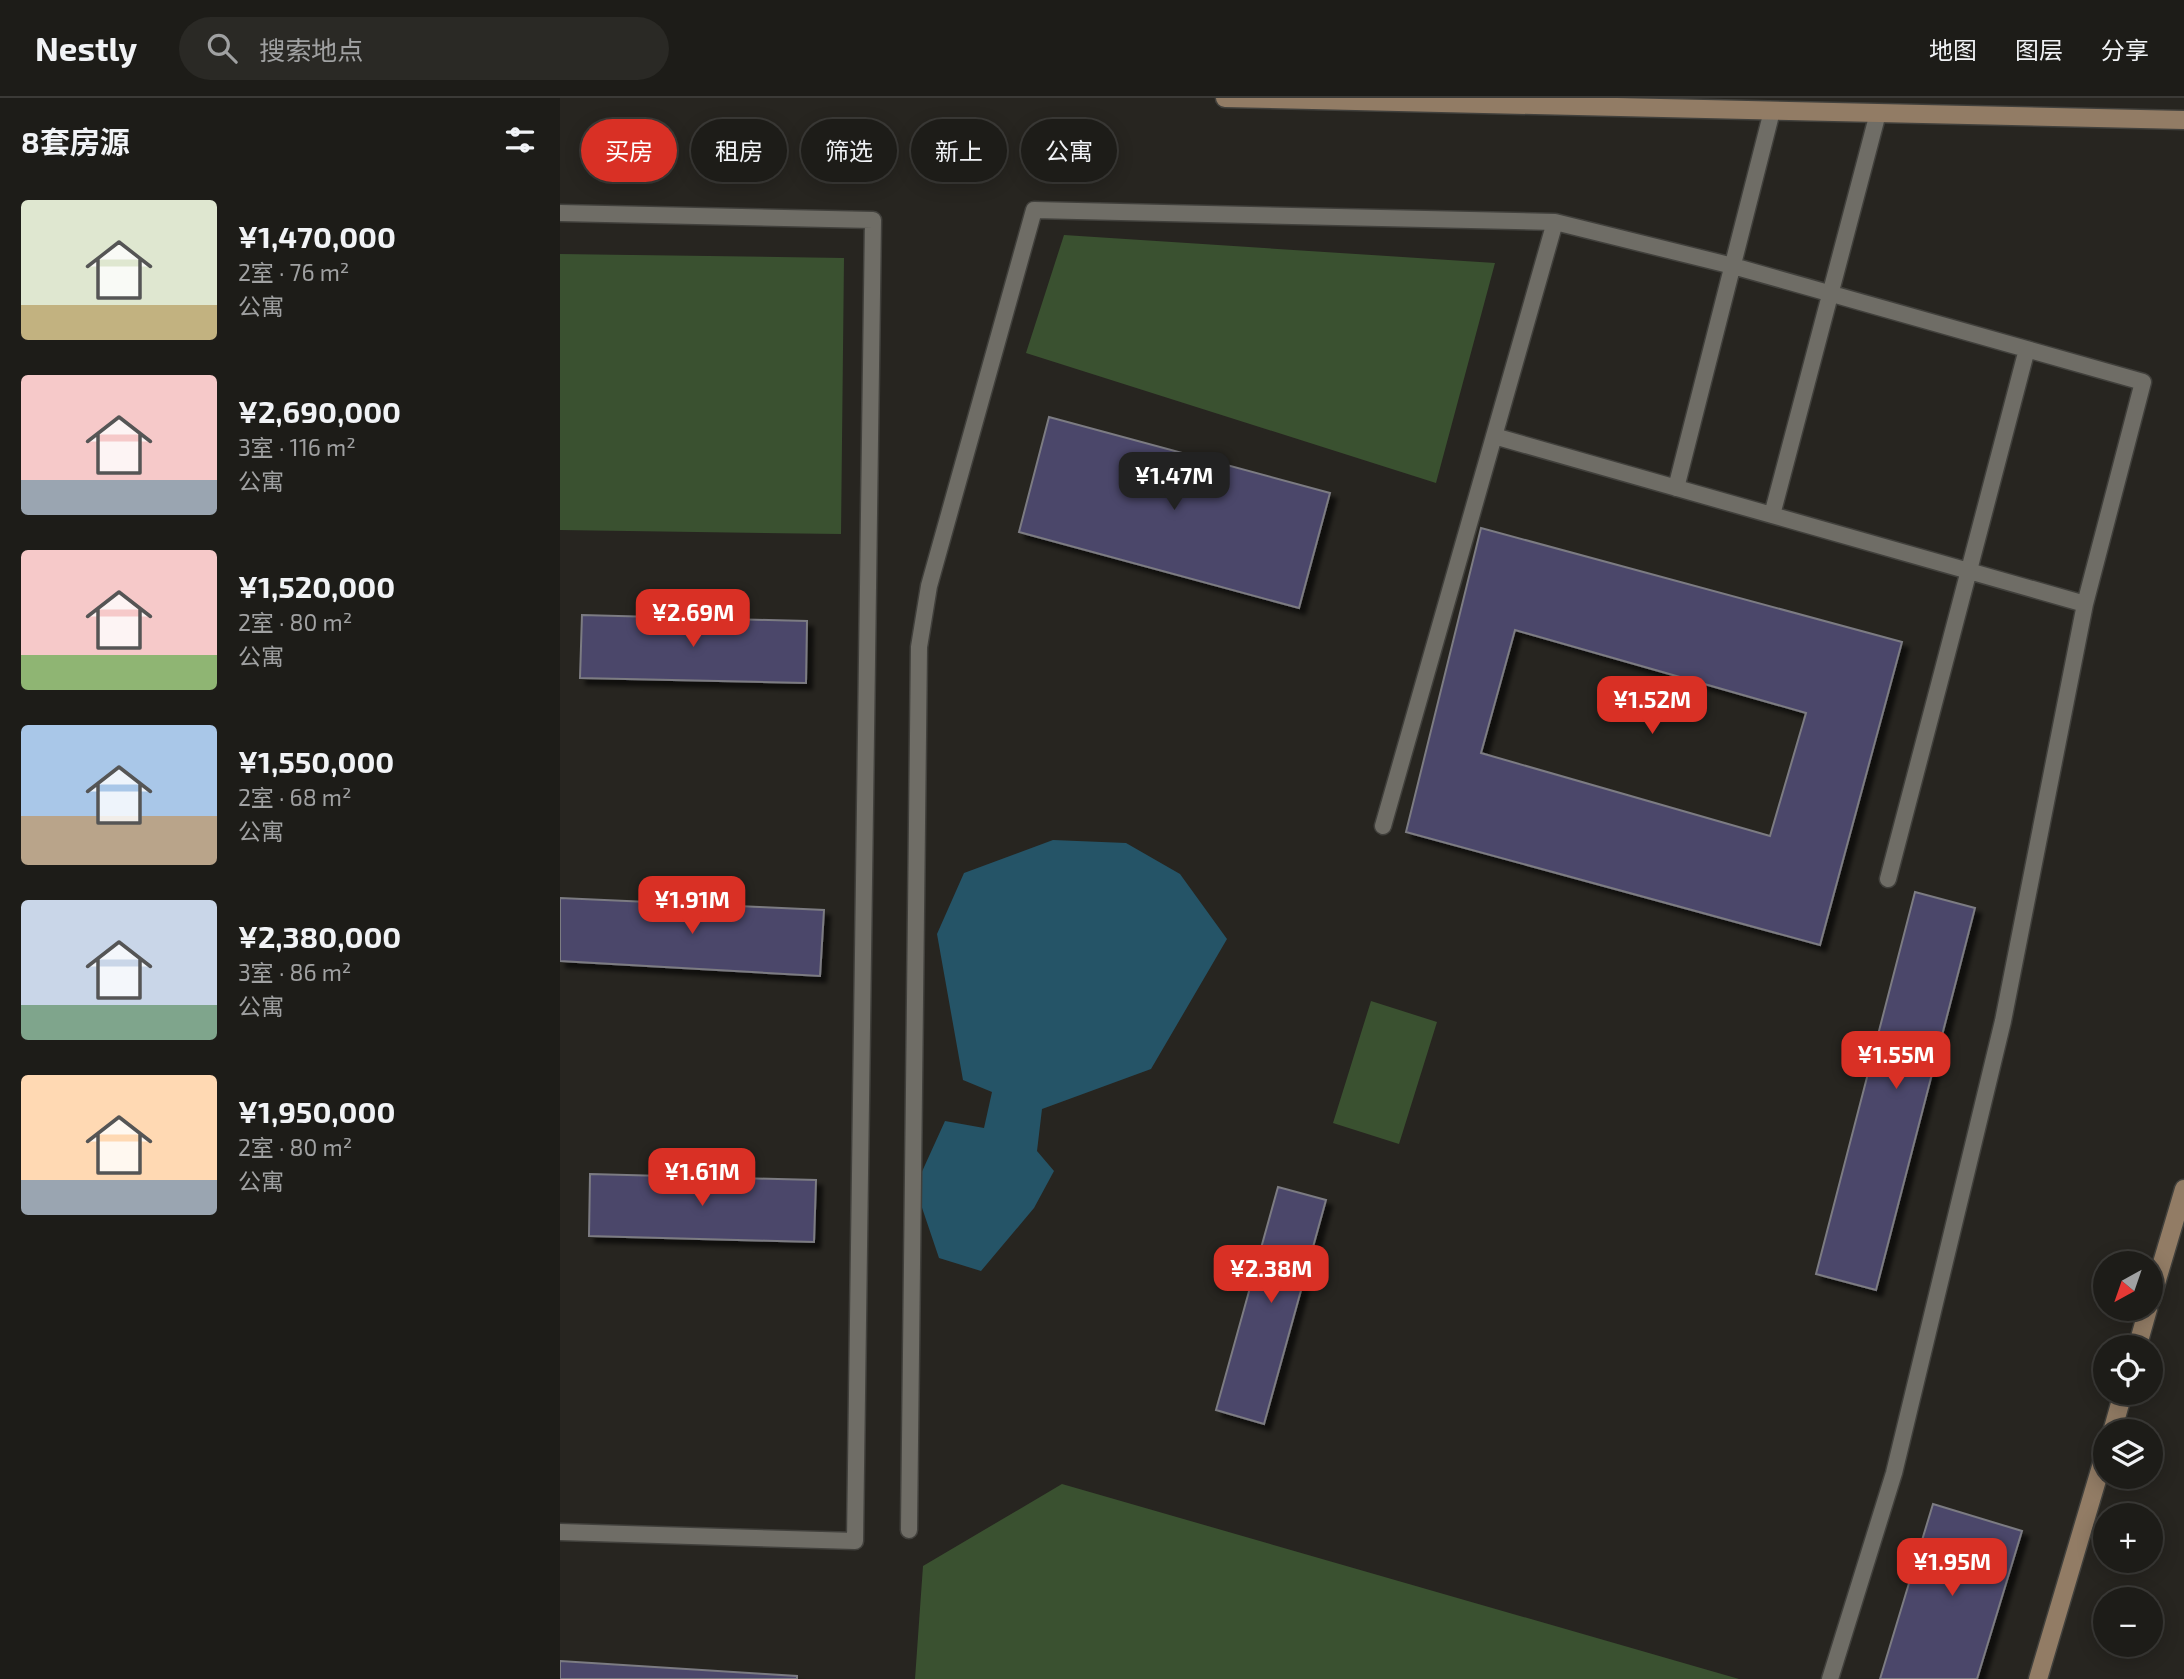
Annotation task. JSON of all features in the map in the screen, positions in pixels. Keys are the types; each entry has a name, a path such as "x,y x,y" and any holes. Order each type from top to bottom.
{"main road":[{"path":"1225,98 2184,120"},
{"path":"2163,1260 2184,1189"},
{"path":"2038,1679 2094,1489"}],"lane":[{"path":"1676,488 1772,111"},
{"path":"1772,515 1878,113"},
{"path":"909,1530 919,647 929,586 1034,210 1555,222 1733,266 2143,382 2085,604 1997,1047 1894,1473 1830,1679"},
{"path":"560,213 873,220 855,1541 560,1532"},
{"path":"1383,825 1555,222"},
{"path":"1888,879 2027,349"},
{"path":"1494,436 2085,604"}],"green space":[{"path":"1064,235 1495,263 1436,483 1026,353"},
{"path":"560,254 844,258 841,534 560,530"},
{"path":"1371,1001 1437,1022 1399,1144 1333,1123"},
{"path":"1062,1484 1739,1679 915,1679 923,1566"}],"water":[{"path":"1053,840 1126,843 1180,874 1227,939 1151,1069 1042,1109 1037,1151 1054,1171 1034,1208 981,1271 939,1258 915,1187 945,1121 984,1128 992,1092 963,1080 937,934 964,873"}],"building":[{"path":"1049,417 1330,493 1299,608 1019,532"},
{"path":"1481,528 1902,642 1820,945 1406,832","holes":["1515,630 1806,713 1770,836 1481,753"]},
{"path":"582,615 807,621 806,683 580,678"},
{"path":"1915,892 1975,908 1876,1290 1816,1274"},
{"path":"560,898 824,910 820,976 560,961"},
{"path":"590,1174 816,1180 814,1242 589,1236"},
{"path":"1278,1187 1326,1200 1264,1424 1216,1410"},
{"path":"1933,1504 2022,1531 1977,1679 1880,1679"},
{"path":"560,1661 797,1676 797,1679 560,1679"}]}
